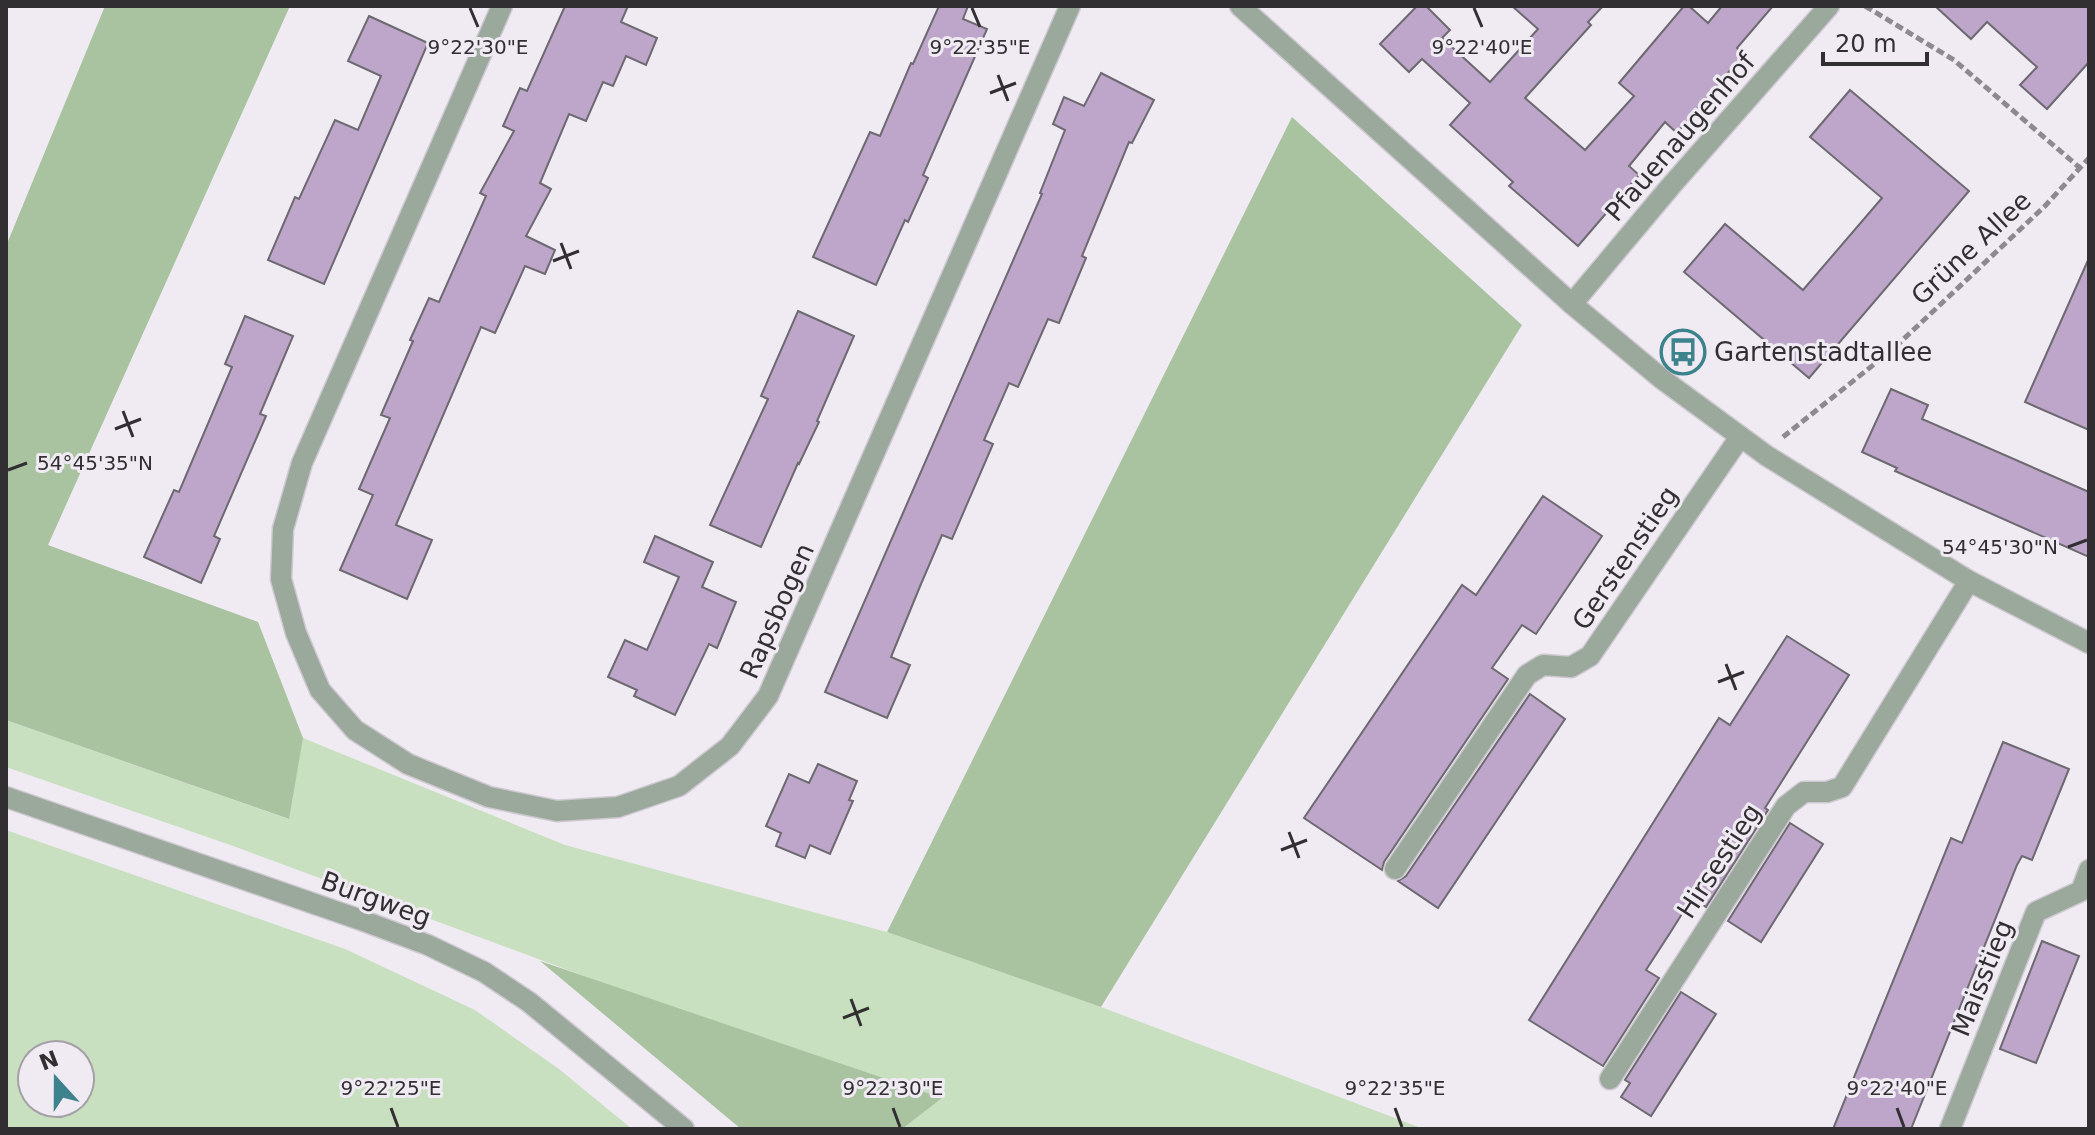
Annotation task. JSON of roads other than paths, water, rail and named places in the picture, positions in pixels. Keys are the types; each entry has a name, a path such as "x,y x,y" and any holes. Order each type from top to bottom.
{"street":[{"name":"Rapsbogen","path":"502,6 302,463 283,529 281,579 296,633 320,690 355,730 408,764 489,797 557,811 618,807 679,786 730,746 768,696 1070,6"},
{"path":"1240,6 1572,304 1662,379 1767,456 1969,581 2089,643"},
{"name":"Pfauenaugenhof","path":"1572,304 1829,6"},
{"name":"Gerstenstieg","path":"1395,869 1527,675 1543,665 1571,667 1590,656 1740,437"},
{"name":"Hirsestieg","path":"1610,1079 1786,806 1804,792 1827,792 1842,787 1969,581"},
{"name":"Burgweg","path":"6,797 361,920 428,945 484,972 529,1002 684,1129"},
{"name":"Maisstieg","path":"1950,1129 2036,912 2081,891 2089,870"}],"place":[{"name":"Gartenstadtallee","path":"1683,352"}]}
